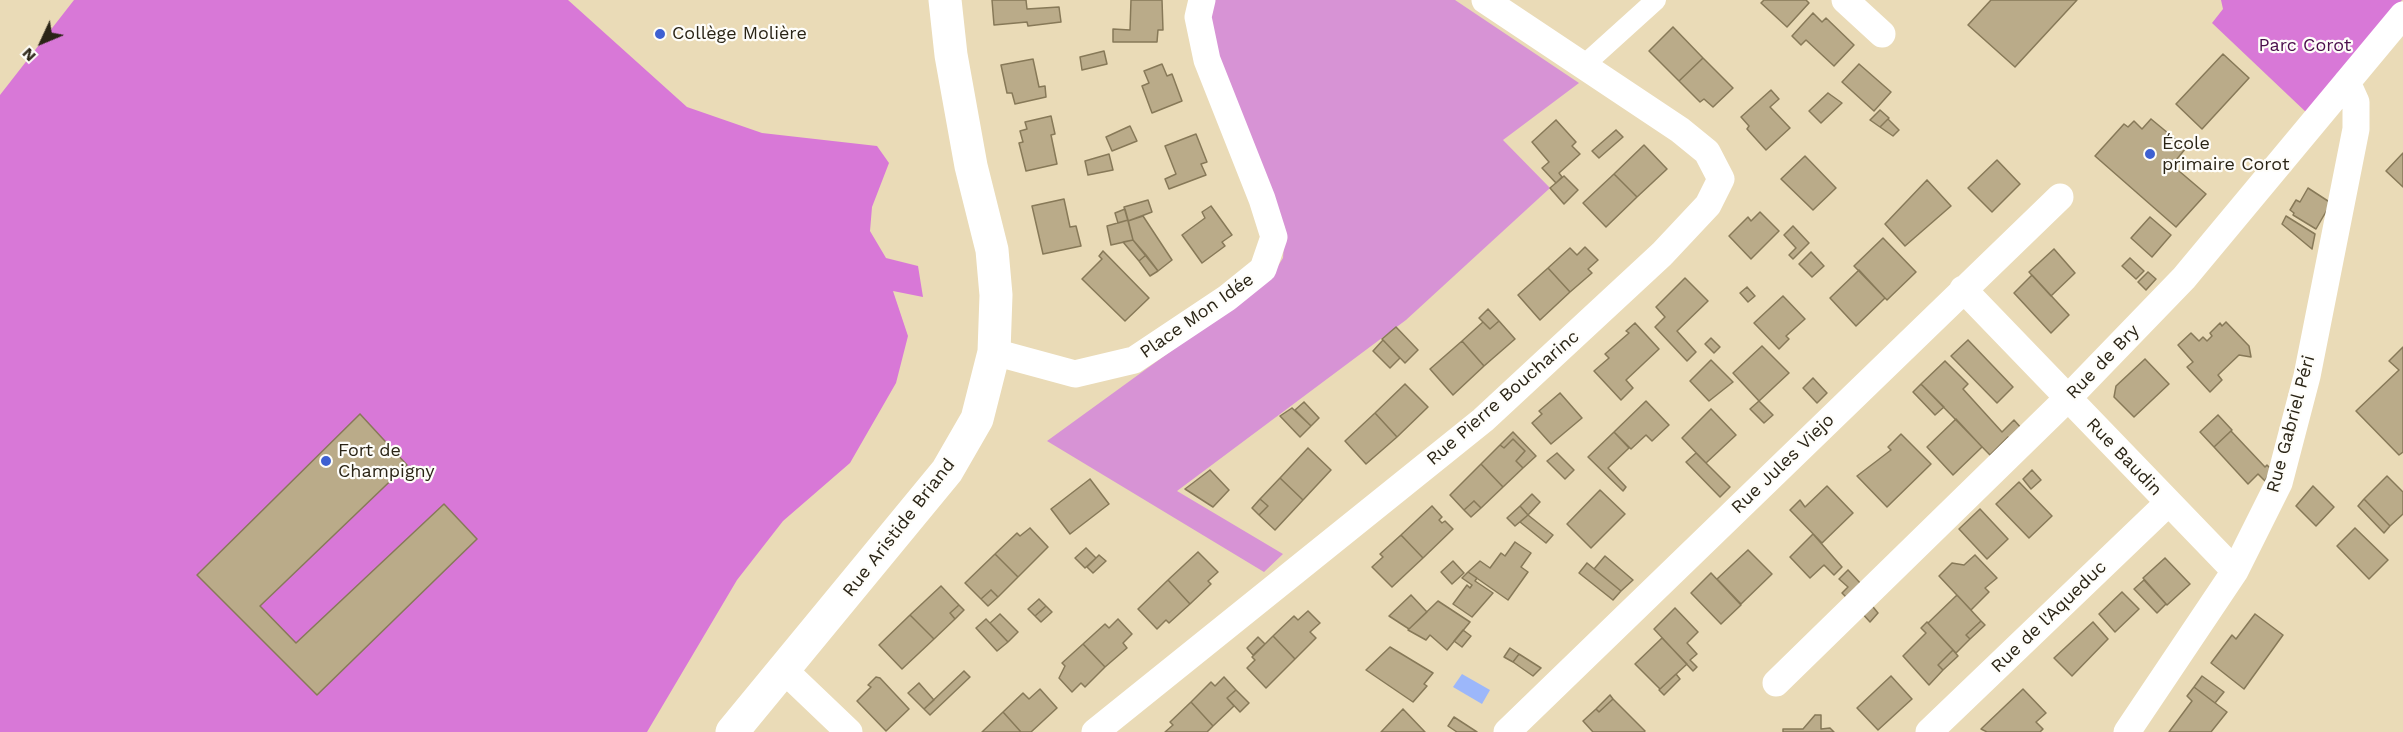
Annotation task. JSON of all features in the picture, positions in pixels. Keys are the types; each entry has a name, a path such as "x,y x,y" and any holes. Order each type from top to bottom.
{"street":[{"name":"Rue Aristide Briand","path":"927,0 962,115"},
{"name":"Rue Aristide Briand","path":"732,732 947,471 977,419 994,352 996,295 992,250 962,115 951,55 945,0"},
{"name":"Place Mon Idée","path":"994,352 1075,374 1134,360 1227,298 1263,268 1274,237 1262,199 1207,60 1198,18 1202,0"},
{"path":"1485,0 1583,66 1656,0"},
{"path":"1845,0 1882,34"},
{"name":"Rue de Bry","path":"1776,683 2067,398 2184,278 2403,15"},
{"name":"Rue Pierre Boucharinc","path":"1095,732 1483,420 1662,254 1708,205 1721,178 1707,152 1680,130 1583,66"},
{"name":"Rue Gabriel Péri","path":"2127,732 2235,571 2278,483 2307,376 2356,129 2356,102 2347,82"},
{"name":"Rue Jules Viejo","path":"1507,732 2060,197"},
{"name":"Rue Baudin","path":"1963,289 2235,571"},
{"name":"Rue de l'Aqueduc","path":"1929,732 2168,503"},
{"path":"784,670 849,732"}],"shaded area":[{"path":"1211,0 1455,0 1579,83 1503,140 1550,188 1406,320 1177,491 1283,554 1264,572 1047,441 1269,280 1283,258 1285,228 1225,78 1206,13"}],"green space":[{"path":"74,0 568,0 687,107 762,133 877,146 889,163 872,207 870,231 886,258 918,266 923,297 893,291 908,336 896,383 850,463 783,521 737,580 647,732 0,732 0,95"},
{"name":"Parc Corot","path":"2221,0 2402,0 2308,114 2212,23 2223,9"}],"water":[{"path":"1462,674 1490,690 1482,704 1453,687"}],"building":[{"path":"992,0 1026,0 1027,9 1059,7 1061,22 1028,26 1027,22 994,25"},
{"path":"1131,0 1162,0 1163,30 1158,30 1157,42 1113,42 1113,29 1130,30"},
{"path":"1764,0 1806,0 1809,3 1787,27 1761,3"},
{"path":"1991,0 2077,0 2015,67 1968,25"},
{"path":"1813,13 1822,22 1826,18 1854,45 1834,66 1806,40 1801,45 1792,36"},
{"path":"1673,27 1703,58 1679,81 1649,51"},
{"path":"1104,51 1107,64 1082,70 1080,57"},
{"path":"2223,54 2249,78 2202,129 2176,104"},
{"path":"1703,58 1733,88 1713,107 1704,99 1700,102 1679,81"},
{"path":"1033,59 1039,87 1045,86 1046,97 1015,104 1012,93 1007,93 1001,65"},
{"path":"1162,64 1167,76 1172,74 1182,101 1152,113 1142,86 1149,83 1144,71"},
{"path":"1859,64 1891,92 1874,111 1842,82"},
{"path":"1771,90 1779,99 1770,107 1790,128 1766,150 1747,129 1749,126 1741,117"},
{"path":"1828,93 1842,103 1821,123 1809,111"},
{"path":"1880,110 1889,118 1880,127 1870,120"},
{"path":"1051,116 1055,134 1051,135 1057,164 1026,171 1019,143 1023,142 1020,131 1027,129 1025,122"},
{"path":"1888,119 1899,130 1893,136 1880,127"},
{"path":"2151,119 2186,148 2172,165 2206,194 2176,227 2095,156 2124,124 2128,127 2134,121 2142,129"},
{"path":"1556,120 1576,142 1572,146 1580,154 1559,173 1562,177 1556,183 1542,168 1549,162 1532,142"},
{"path":"1130,126 1137,141 1112,151 1106,137"},
{"path":"1616,130 1623,137 1599,158 1592,151"},
{"path":"1196,134 1207,162 1201,164 1206,175 1169,189 1165,179 1176,174 1165,146"},
{"path":"1644,145 1667,169 1637,197 1614,174"},
{"path":"2403,153 2403,187 2386,171"},
{"path":"1109,154 1113,170 1088,175 1085,161"},
{"path":"1805,156 1836,188 1813,210 1781,179"},
{"path":"1997,160 2020,184 1992,212 1968,188"},
{"path":"1614,174 1637,197 1606,227 1583,203"},
{"path":"1564,176 1578,190 1564,204 1550,188"},
{"path":"1927,180 1951,206 1905,246 1885,224"},
{"path":"2308,188 2331,203 2316,229 2293,215 2294,213 2290,210 2296,200 2300,202"},
{"path":"1064,199 1070,227 1076,226 1081,246 1043,254 1032,206"},
{"path":"1148,200 1152,212 1128,221 1124,207"},
{"path":"1211,206 1232,235 1222,242 1225,246 1202,263 1182,235 1205,218 1202,212"},
{"path":"1125,209 1128,220 1118,223 1115,213"},
{"path":"1760,212 1779,231 1751,259 1729,236 1748,217 1751,221"},
{"path":"1143,216 1172,260 1158,271 1133,240 1128,221"},
{"path":"2286,216 2315,234 2312,249 2282,224"},
{"path":"2150,217 2171,235 2152,257 2131,238"},
{"path":"1128,220 1133,240 1111,245 1107,226"},
{"path":"1793,226 1809,243 1793,259 1789,255 1796,248 1784,235"},
{"path":"1883,238 1916,272 1887,300 1854,266"},
{"path":"1133,240 1146,255 1139,261 1123,242"},
{"path":"1585,247 1598,260 1588,269 1592,273 1570,292 1548,268 1570,248 1577,255"},
{"path":"2054,249 2075,273 2051,296 2029,272"},
{"path":"1103,251 1149,298 1125,321 1082,279 1102,259 1099,256"},
{"path":"1811,252 1824,266 1812,277 1799,264"},
{"path":"1146,255 1158,271 1150,276 1139,261"},
{"path":"2130,258 2144,271 2136,279 2122,266"},
{"path":"1548,268 1570,292 1540,320 1518,295"},
{"path":"1859,270 1885,298 1856,326 1830,298"},
{"path":"2148,272 2156,279 2146,290 2138,282"},
{"path":"2032,275 2069,315 2051,333 2014,293"},
{"path":"1685,278 1708,301 1677,331 1696,352 1687,361 1655,327 1665,317 1656,307"},
{"path":"1747,287 1755,296 1748,302 1740,293"},
{"path":"1783,296 1805,319 1786,336 1789,339 1779,349 1754,323"},
{"path":"1488,309 1499,321 1490,329 1479,318"},
{"path":"1499,321 1515,339 1484,366 1462,341 1483,322 1490,329"},
{"path":"2226,322 2249,346 2251,357 2239,355 2218,375 2222,380 2210,392 2187,367 2193,362 2178,345 2191,333 2199,341 2203,337 2207,341 2212,336 2210,333 2220,323 2222,326"},
{"path":"1635,323 1659,349 1626,380 1633,388 1621,400 1594,371 1609,358 1605,354 1629,333 1626,331"},
{"path":"1396,327 1418,350 1405,363 1382,339"},
{"path":"1711,338 1720,347 1714,353 1705,344"},
{"path":"1383,340 1400,358 1390,368 1373,351"},
{"path":"1968,340 2013,387 1997,403 1951,356"},
{"path":"1462,341 1484,366 1453,395 1430,369"},
{"path":"1762,346 1789,373 1759,401 1733,373"},
{"path":"2403,347 2403,452 2399,455 2356,411 2399,370 2389,361"},
{"path":"2145,359 2169,384 2134,417 2114,397 2116,386"},
{"path":"1711,360 1733,382 1709,401 1690,381"},
{"path":"1945,361 1968,384 1963,389 2002,432 2014,420 2022,429 2011,440 2008,437 1990,455 1921,384"},
{"path":"1813,378 1827,393 1817,403 1803,388"},
{"path":"1405,384 1428,407 1397,437 1375,413"},
{"path":"1921,384 1944,407 1935,415 1913,392"},
{"path":"1560,393 1582,418 1551,444 1532,423 1542,414 1539,411"},
{"path":"1646,401 1669,425 1652,441 1646,435 1631,449 1614,432"},
{"path":"1759,401 1773,415 1764,423 1750,409"},
{"path":"1304,402 1319,418 1311,426 1295,410"},
{"path":"1292,408 1311,426 1300,437 1280,416"},
{"path":"1711,409 1736,435 1706,463 1682,438"},
{"path":"1375,413 1397,437 1366,464 1345,441"},
{"path":"360,414 407,465 260,606 296,643 444,504 477,539 317,695 197,575"},
{"path":"2218,415 2232,430 2214,447 2200,432"},
{"path":"1956,419 1982,447 1953,475 1927,447"},
{"path":"2231,431 2265,467 2267,465 2271,469 2265,481 2258,474 2248,484 2214,447"},
{"path":"1513,432 1536,456 1523,468 1516,461 1525,451 1513,439 1504,448 1500,445"},
{"path":"1614,432 1629,448 1608,468 1626,487 1623,491 1588,457"},
{"path":"1901,434 1931,464 1887,507 1857,476 1891,450 1888,447"},
{"path":"1513,439 1525,451 1516,461 1523,468 1503,487 1481,464 1500,445 1504,448"},
{"path":"1308,448 1331,470 1303,500 1280,478"},
{"path":"1557,453 1574,470 1565,479 1547,461"},
{"path":"1696,453 1730,487 1720,497 1686,462"},
{"path":"1481,464 1503,487 1481,508 1474,501 1464,510 1450,495"},
{"path":"1210,470 1229,490 1213,507 1185,489"},
{"path":"2032,470 2041,480 2031,489 2023,479"},
{"path":"2387,476 2403,492 2403,514 2390,526 2364,499"},
{"path":"1280,478 1303,500 1275,530 1259,515 1268,506 1260,499"},
{"path":"1090,479 1109,504 1070,534 1051,509"},
{"path":"2019,482 2052,516 2029,538 1996,504"},
{"path":"1827,486 1853,513 1822,543 1790,510 1800,500 1805,507"},
{"path":"2313,486 2334,507 2316,526 2296,506"},
{"path":"1600,490 1625,514 1591,548 1567,524"},
{"path":"1532,494 1540,502 1528,515 1520,506"},
{"path":"1260,499 1268,506 1259,515 1252,508"},
{"path":"2364,499 2390,526 2384,533 2358,506"},
{"path":"1474,501 1481,508 1471,517 1464,510"},
{"path":"1432,506 1442,517 1439,520 1442,523 1445,521 1453,529 1423,558 1401,535"},
{"path":"1520,506 1528,515 1515,526 1507,518"},
{"path":"1980,509 2008,539 1987,559 1959,529"},
{"path":"1528,515 1553,535 1546,543 1520,522"},
{"path":"1030,528 1048,547 1018,577 995,554 1017,533 1020,536"},
{"path":"2355,528 2388,560 2369,579 2337,546"},
{"path":"1813,534 1842,567 1834,575 1824,565 1810,578 1790,557"},
{"path":"1401,535 1423,558 1392,587 1372,567 1383,557 1380,554"},
{"path":"1515,542 1531,553 1521,567 1528,572 1508,600 1468,572 1480,561 1490,568 1501,553 1505,556"},
{"path":"1086,548 1096,558 1085,568 1075,558"},
{"path":"1748,550 1772,574 1741,604 1717,579"},
{"path":"1198,552 1218,572 1208,581 1211,584 1190,604 1168,580"},
{"path":"995,554 1018,577 998,597 991,590 981,599 965,583"},
{"path":"1099,555 1106,561 1093,573 1087,567"},
{"path":"1975,555 1997,578 1985,588 1989,592 1971,610 1939,576 1952,563 1964,565"},
{"path":"1605,556 1633,580 1621,591 1594,569"},
{"path":"2165,558 2190,584 2167,605 2143,578"},
{"path":"1453,561 1464,573 1452,584 1441,572"},
{"path":"1587,563 1621,591 1613,600 1579,573"},
{"path":"1848,570 1862,585 1848,599 1842,593 1848,587 1839,579"},
{"path":"1468,572 1477,578 1475,581 1493,593 1472,617 1453,604 1467,585 1470,588 1472,585 1462,578"},
{"path":"1711,573 1741,605 1721,624 1691,593"},
{"path":"1168,580 1190,604 1169,623 1166,620 1157,629 1138,609"},
{"path":"2144,580 2166,604 2157,613 2134,589"},
{"path":"941,586 959,605 950,613 955,619 934,639 910,615"},
{"path":"991,590 998,597 988,606 981,599"},
{"path":"2122,592 2139,609 2115,632 2099,614"},
{"path":"1411,595 1427,612 1409,629 1389,616"},
{"path":"1957,595 1981,621 1966,635 1970,639 1956,653 1928,623"},
{"path":"1039,599 1046,606 1035,616 1028,609"},
{"path":"1438,601 1470,622 1447,650 1430,635 1426,640 1408,630"},
{"path":"1869,602 1878,613 1870,622 1860,611"},
{"path":"959,605 964,610 955,619 950,613"},
{"path":"1046,606 1052,612 1041,622 1035,616"},
{"path":"1675,608 1698,632 1687,643 1697,654 1690,660 1697,667 1693,671 1654,629"},
{"path":"1308,611 1320,623 1310,632 1316,638 1295,659 1273,636 1294,616 1298,620"},
{"path":"1000,614 1018,632 1008,642 990,623"},
{"path":"2255,614 2283,635 2244,689 2211,663 2232,635 2236,639"},
{"path":"910,615 934,639 902,669 879,645"},
{"path":"986,619 1008,642 997,651 976,628"},
{"path":"1118,619 1132,634 1123,643 1127,648 1105,667 1083,644 1105,624 1109,628"},
{"path":"1981,621 1985,625 1970,639 1966,635"},
{"path":"1927,622 1953,650 1938,665 1943,670 1929,685 1903,656 1926,633 1921,628"},
{"path":"2093,622 2108,639 2072,676 2054,658"},
{"path":"1463,630 1471,636 1462,647 1454,641"},
{"path":"1273,636 1295,659 1266,688 1247,668 1255,660 1252,657"},
{"path":"1258,637 1265,644 1253,655 1247,648"},
{"path":"1662,638 1687,664 1660,689 1635,664"},
{"path":"1083,644 1105,667 1085,687 1081,683 1072,692 1059,678 1065,666 1062,663"},
{"path":"1390,647 1433,673 1424,684 1427,686 1413,702 1366,670"},
{"path":"1510,648 1519,654 1513,662 1504,657"},
{"path":"1953,650 1958,656 1943,670 1938,665"},
{"path":"1519,654 1541,668 1533,676 1513,662"},
{"path":"964,671 970,677 930,715 924,709"},
{"path":"1676,674 1680,679 1664,695 1659,690"},
{"path":"1891,676 1912,699 1878,730 1857,708"},
{"path":"2202,676 2224,692 2215,703 2194,687"},
{"path":"876,677 880,678 909,709 886,731 857,701 871,687 868,685"},
{"path":"1224,677 1236,690 1227,698 1234,706 1213,726 1191,702 1211,682 1215,686"},
{"path":"919,683 934,700 924,709 908,693"},
{"path":"2194,687 2227,712 2211,732 2169,732 2192,701 2187,696"},
{"path":"1040,689 1057,708 1031,732 1021,732 1003,712 1023,693 1029,699"},
{"path":"2023,689 2046,713 2036,722 2043,729 2040,732 1987,732 1981,729"},
{"path":"1236,690 1249,703 1240,712 1227,698"},
{"path":"1610,695 1613,699 1599,712 1596,709"},
{"path":"1613,699 1644,732 1593,732 1583,721 1596,709 1599,712"},
{"path":"1191,702 1213,726 1207,732 1165,732 1173,725 1170,722"},
{"path":"1403,709 1425,732 1381,732"},
{"path":"1003,712 1021,732 982,732"},
{"path":"1815,715 1821,715 1821,729 1830,728 1834,732 1783,732 1783,729 1803,729"},
{"path":"1454,717 1477,732 1457,732 1448,726"}],"place":[{"name":"Collège Molière","path":"660,34"},
{"name":"École primaire Corot","path":"2150,154"},
{"name":"Fort de Champigny","path":"326,461"}]}
